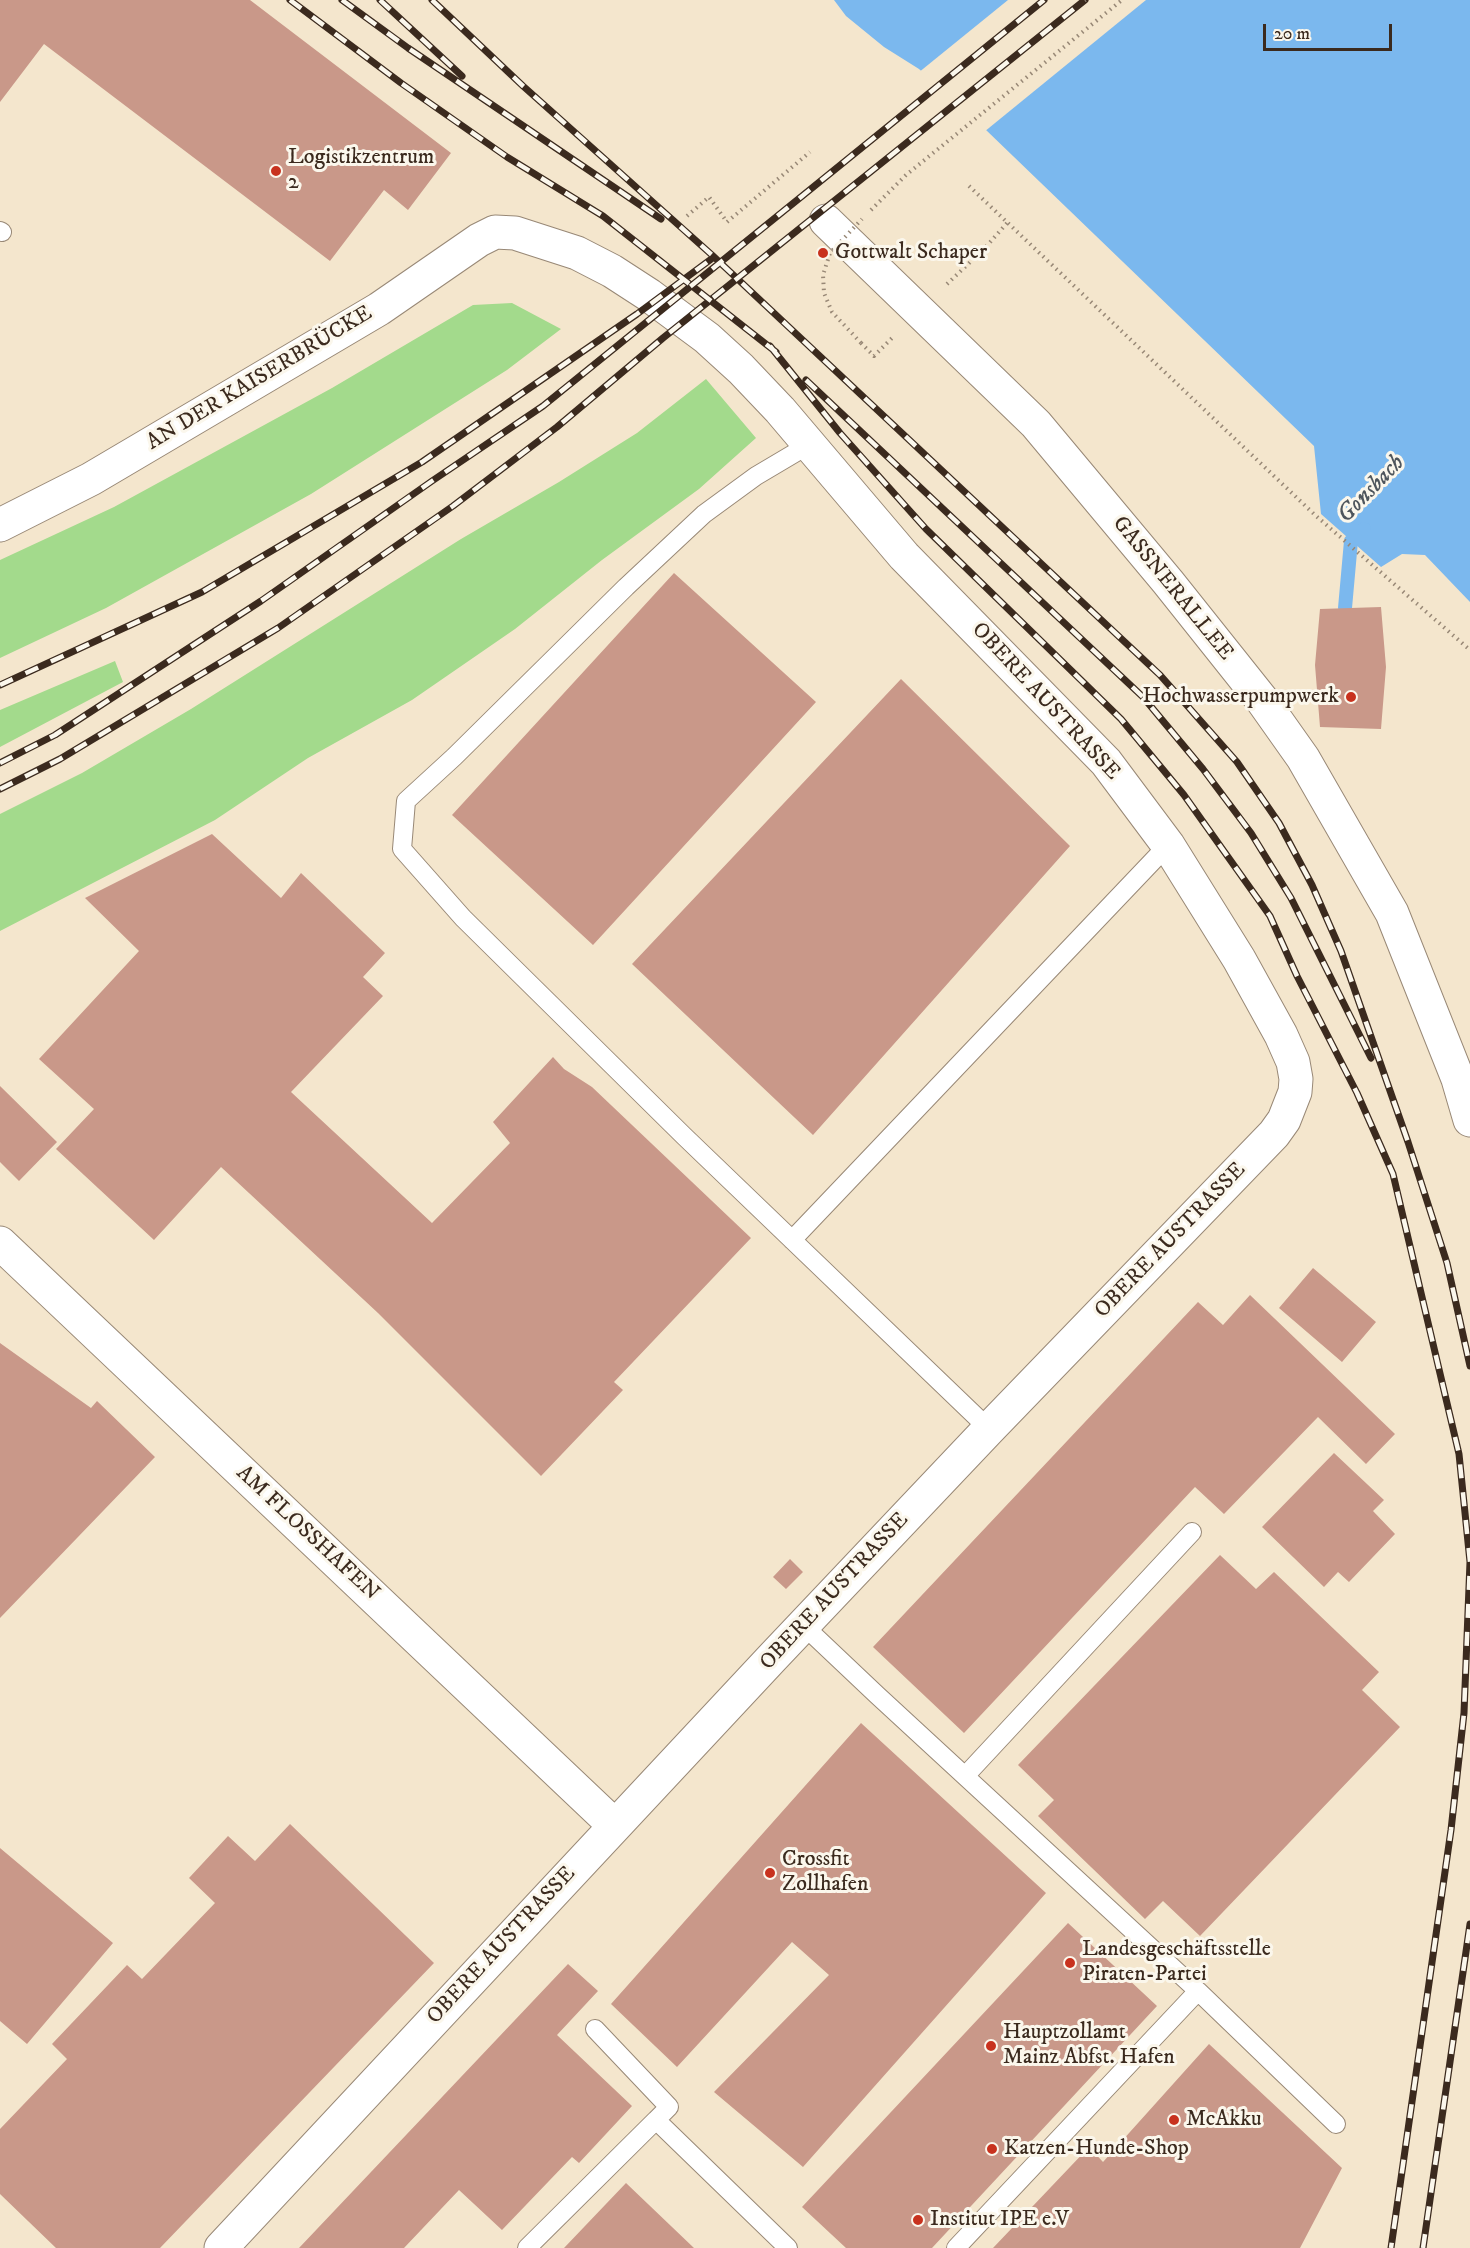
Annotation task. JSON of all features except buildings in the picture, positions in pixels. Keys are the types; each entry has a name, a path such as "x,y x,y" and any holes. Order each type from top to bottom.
{"street":[{"name":"GASSNERALLEE","path":"826,221 1036,424 1263,700 1303,758 1392,914 1458,1079 1470,1120"},
{"name":"AN DER KAISERBRÜCKE","path":"0,525 91,478 369,315 478,240 495,232 515,233"},
{"name":"OBERE AUSTRASSE","path":"221,2248 803,1625 1274,1134 1284,1120 1295,1092 1293,1062 1239,958 1168,845 1106,762 904,556 810,444 741,369 707,338 612,271 577,252 515,233"},
{"name":"AM FLOSSHAFEN","path":"0,1243 614,1826"}],"lane":[{"path":"810,444 756,476 704,514 626,586 454,757 406,801 402,849 463,918 989,1429"},
{"path":"792,1240 1168,845"},
{"path":"966,1775 1192,1532"},
{"path":"803,1625 1198,1991 1336,2124"},
{"path":"956,2248 1198,1991"},
{"path":"527,2248 669,2107 595,2029"},
{"path":"656,2120 788,2248"}],"path":[{"path":"885,345 874,356 832,312 824,293 823,275 830,253 906,175 1122,0"},
{"path":"687,216 708,197 727,222 810,152"},
{"path":"969,186 1316,515 1470,650"},
{"path":"918,312 984,249 1008,222"}],"green space":[{"path":"512,303 561,329 507,370 311,494 106,608 0,658 0,560 114,507 332,388 473,305"},
{"path":"706,379 756,438 699,489 602,560 515,629 412,700 308,758 215,820 0,931 0,814 82,773 191,709 461,539 637,433"},
{"path":"115,661 123,682 0,747 0,710"}],"water":[{"path":"834,0 1470,0 1470,602 1425,555 1402,554 1381,567 1321,514 1314,446 986,130 919,69 884,47 846,16"}],"pier":[{"path":"1008,0 1146,0 984,132 918,73"}],"waterway":[{"name":"Gonsbach","path":"1345,608 1351,541 1364,529"}],"railway":[{"path":"290,0 401,83 507,157 603,216 776,352"},
{"path":"342,0 408,48 661,219"},
{"path":"380,0 462,76"},
{"path":"432,0 523,86 712,255 1160,675 1237,762 1279,823 1312,885 1341,951 1408,1142 1447,1263 1470,1366"},
{"path":"0,763 55,735 261,601 543,406 1044,0"},
{"path":"0,789 60,759 278,628 453,506 557,427 663,338 1085,0"},
{"path":"0,685 202,592 422,462 637,314 714,257"},
{"path":"770,346 840,433 926,529 1121,719 1184,795 1270,916 1297,976 1357,1093 1393,1174 1459,1454 1470,1562 1464,1713 1451,1830 1391,2248"},
{"path":"806,380 1143,697 1203,769 1251,833 1291,898 1371,1058"},
{"path":"1423,2248 1470,1924"}],"place":[{"name":"Logistikzentrum 2","path":"276,171"},
{"name":"Gottwalt Schaper","path":"823,253"},
{"name":"Hochwasserpumpwerk","path":"1351,697"},
{"name":"Crossfit Zollhafen","path":"770,1873"},
{"name":"Landesgeschäftsstelle Piraten-Partei","path":"1070,1963"},
{"name":"Hauptzollamt Mainz Abfst. Hafen","path":"991,2046"},
{"name":"McAkku","path":"1174,2120"},
{"name":"Katzen-Hunde-Shop","path":"992,2149"},
{"name":"Institut IPE e.V","path":"918,2220"}]}
